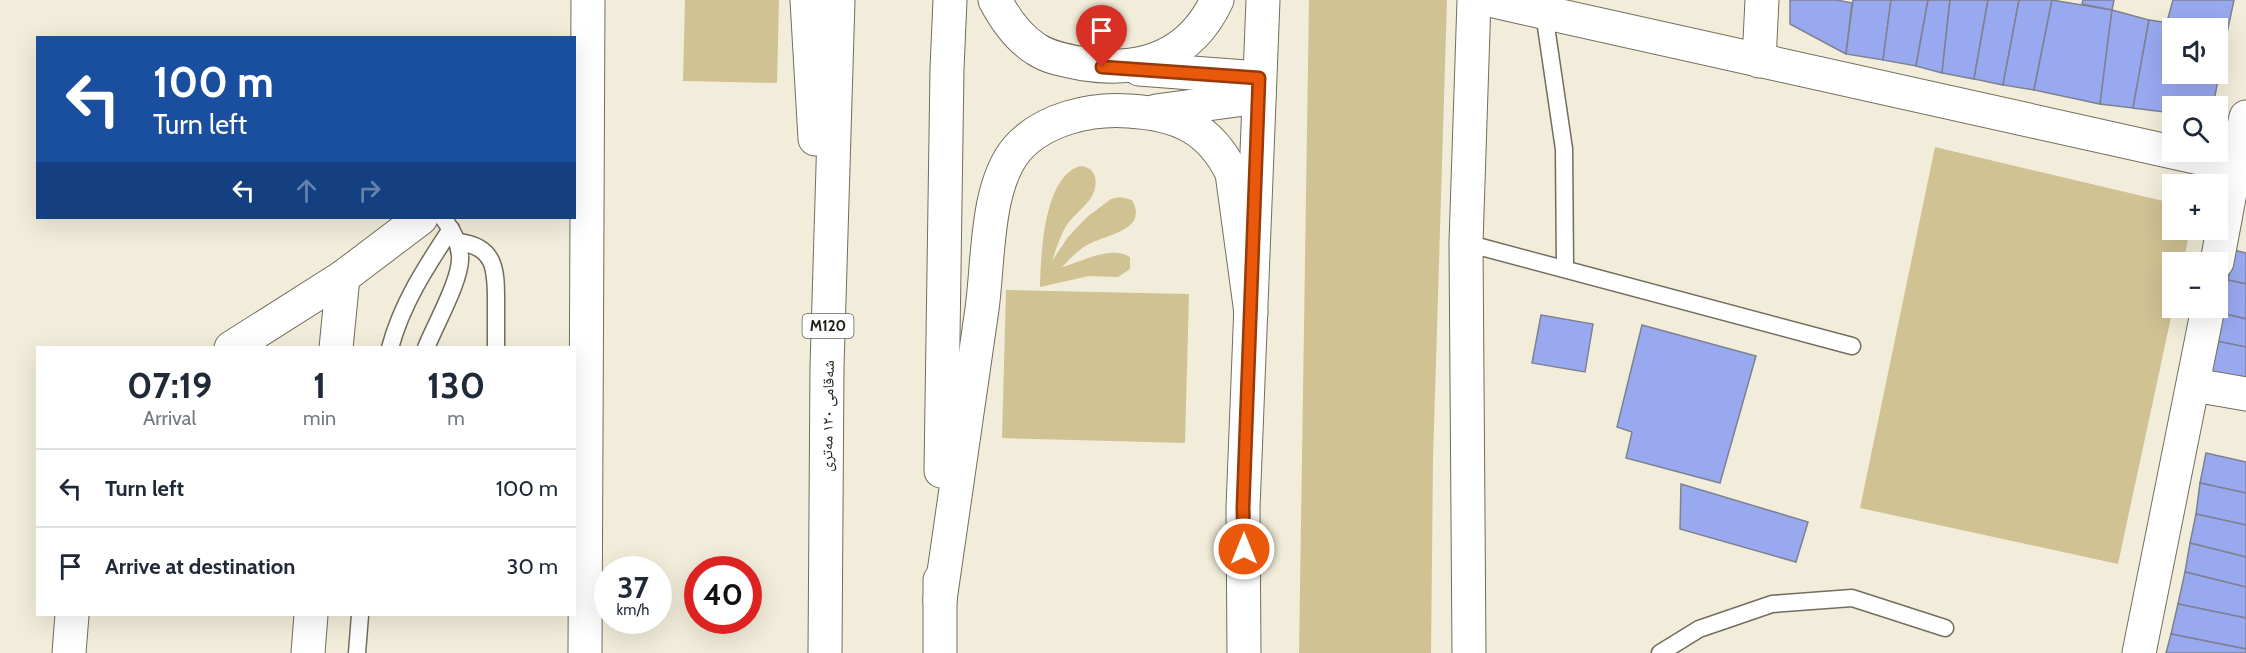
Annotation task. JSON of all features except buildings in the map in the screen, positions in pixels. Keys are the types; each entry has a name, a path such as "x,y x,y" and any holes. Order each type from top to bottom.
{"main road":[{"path":"585,653 580,378 581,97 588,0"},
{"path":"807,0 827,367"},
{"name":"شەقامی ١٢٠ مەتری","path":"825,653 827,367 838,0"},
{"path":"940,653 947,69 950,0"},
{"path":"995,0 1006,21 1036,49 1071,62 1259,88"},
{"path":"1118,68 1148,63 1185,43 1200,28 1217,0"},
{"path":"1244,653 1243,508 1263,0"},
{"path":"1469,653 1467,243 1474,0"},
{"path":"1489,0 2235,166"},
{"path":"1759,61 1762,0"},
{"path":"1148,112 1259,88"},
{"path":"940,600 983,308 992,212 1006,167 1017,150 1032,135 1070,117 1112,110 1148,112 1184,121 1213,143 1224,157 1232,173 1251,313"},
{"path":"2219,252 2246,117"},
{"path":"234,346 343,277 443,226"},
{"path":"336,346 343,277"},
{"path":"2139,653 2206,318"},
{"path":"2194,385 2246,394"},
{"path":"69,653 72,616"},
{"path":"308,653 311,616"}],"lane":[{"path":"1544,13 1564,148 1565,269"},
{"path":"391,346 400,316 443,226"},
{"path":"427,346 459,271 460,257 443,226"},
{"path":"443,226 482,249 490,259 495,271 496,346"},
{"path":"1467,243 1852,346"},
{"path":"1660,653 1699,629 1772,604 1852,598 1945,628"},
{"path":"357,653 360,616"}],"shaded area":[{"path":"685,0 779,0 777,83 683,81"},
{"path":"1309,0 1447,0 1433,460 1431,653 1299,653"},
{"path":"1935,147 2162,201 2162,240 2188,240 2185,252 2162,252 2162,318 2171,318 2118,564 1860,508"},
{"path":"1080,166 1089,169 1094,175 1095,189 1088,202 1066,226 1052,261 1068,237 1087,217 1111,199 1120,197 1132,200 1136,210 1131,225 1087,245 1062,267 1114,253 1130,257 1130,269 1118,277 1089,276 1040,287 1043,238 1051,201 1058,185 1068,173"},
{"path":"1006,290 1189,294 1185,443 1002,438"}],"route":[{"path":"1102,67 1259,78 1243,508 1244,549"}]}
